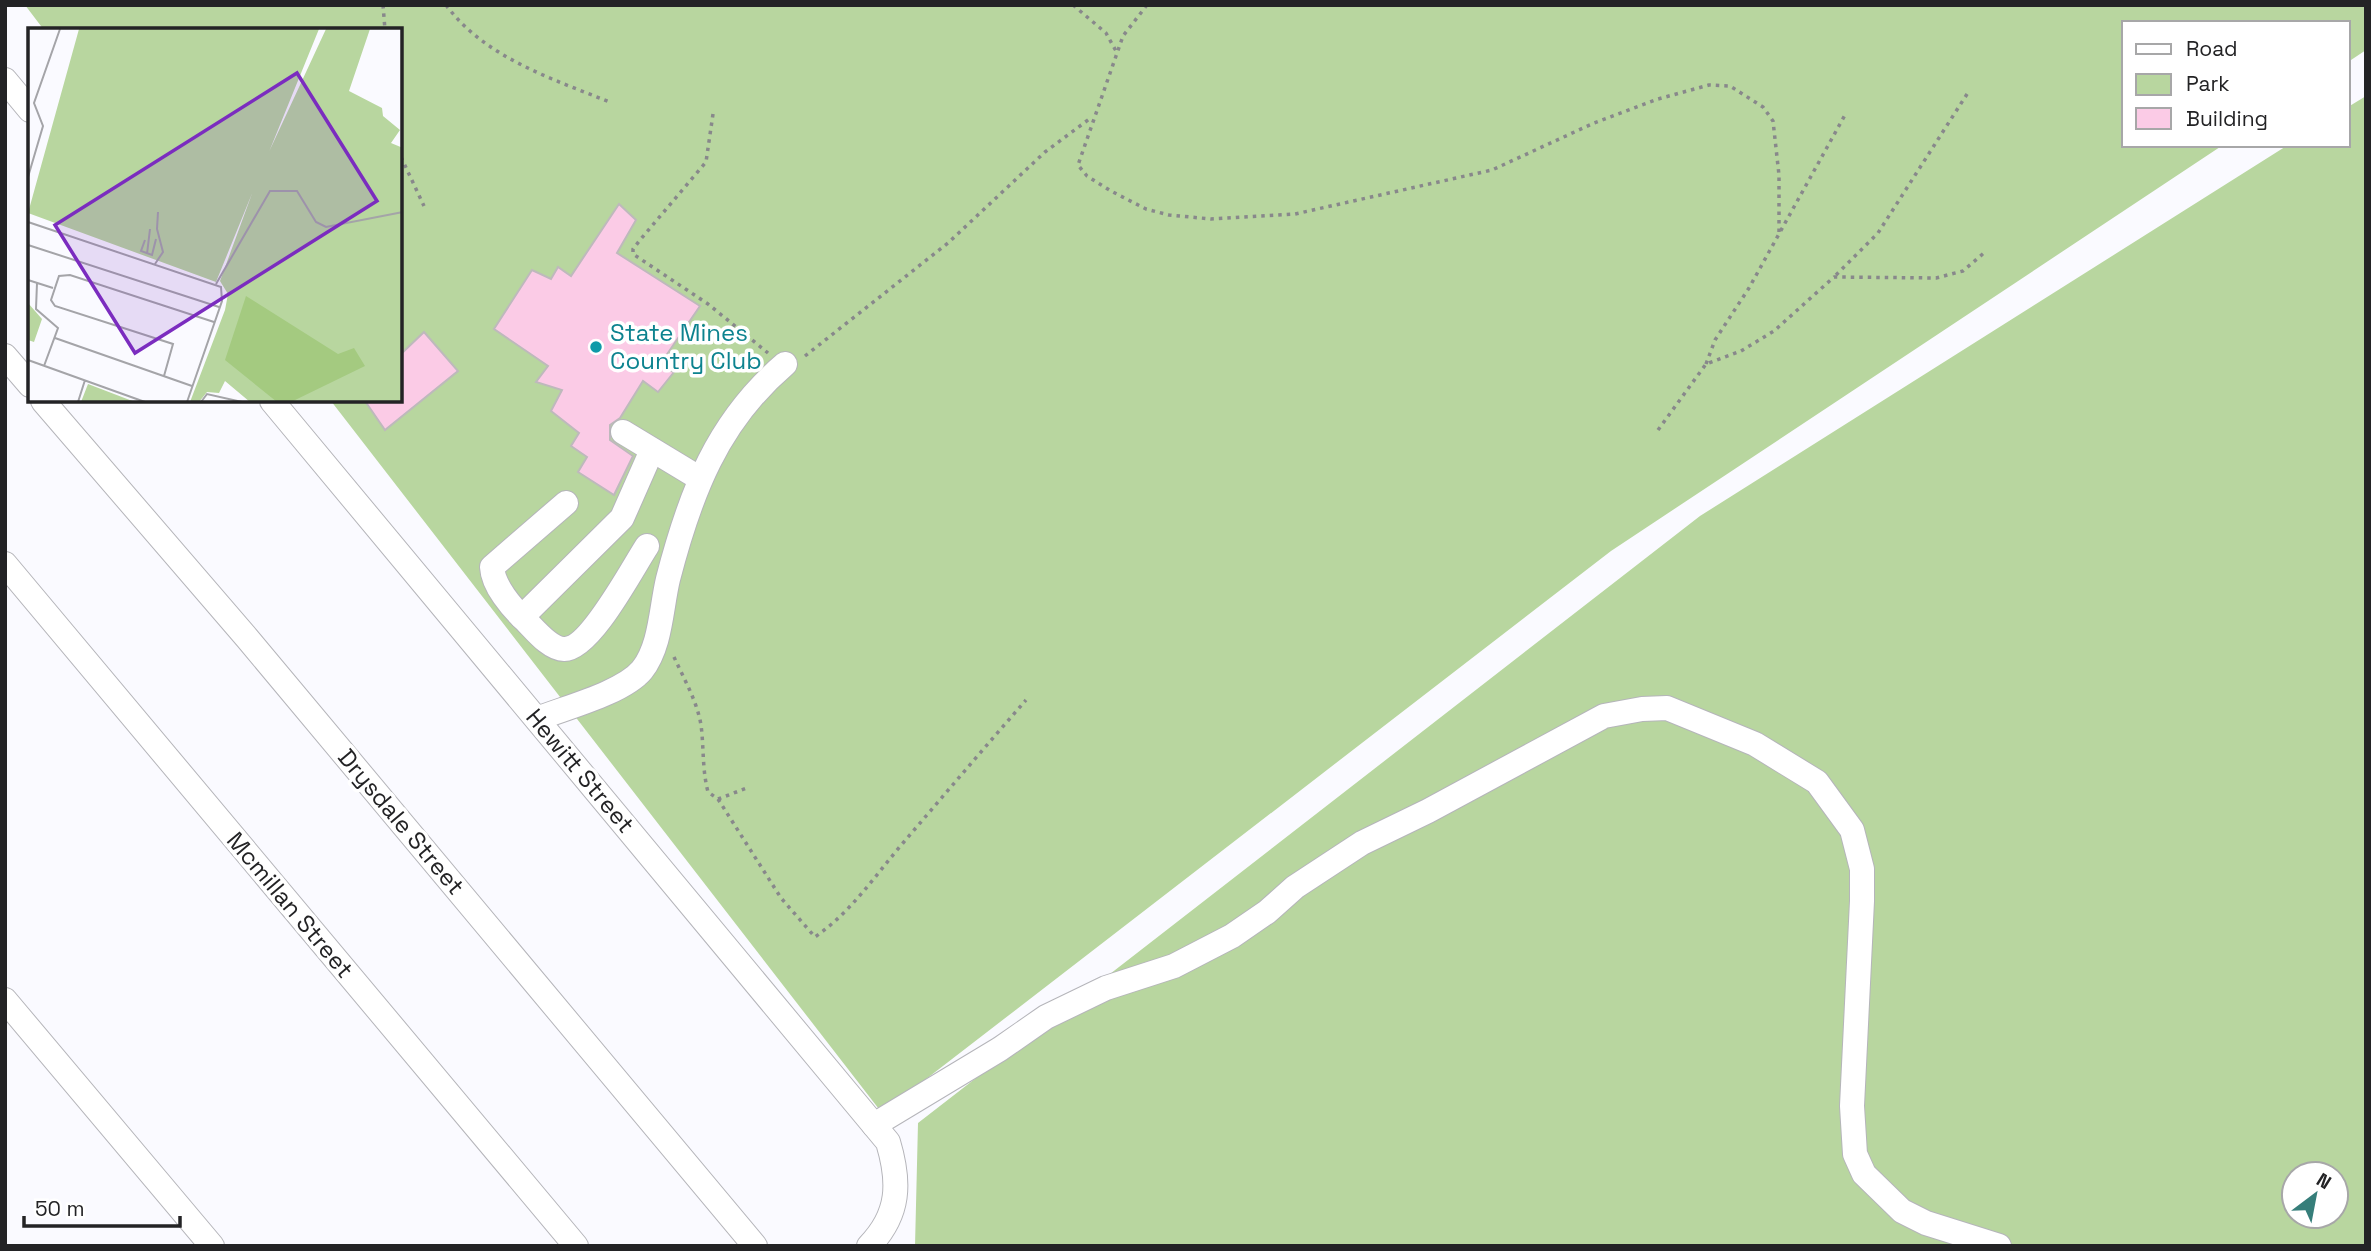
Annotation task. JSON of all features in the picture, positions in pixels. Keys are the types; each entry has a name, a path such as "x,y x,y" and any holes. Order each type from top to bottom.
{"street":[{"path":"5,80 28,108"},
{"path":"5,356 28,383"},
{"path":"537,719 625,684 641,671 653,650 668,578 699,478 756,388 785,364"},
{"name":"Drysdale Street","path":"44,402 247,638 755,1246"},
{"name":"Hewitt Street","path":"273,402 881,1133"},
{"path":"623,432 699,478"},
{"path":"522,617 622,518 652,450"},
{"path":"566,503 492,567 493,579 522,617 551,644 563,650 577,646 597,624 647,546"},
{"name":"Mcmillan Street","path":"5,564 576,1246"},
{"path":"869,1246 892,1215 896,1197 896,1170 881,1133 1069,1004 1106,988 1174,966 1232,936 1267,912 1295,887 1362,843 1428,811 1604,716 1642,709 1667,708 1724,730 1788,762 1817,782 1852,830 1862,869 1852,1106 1855,1154 1864,1174 1902,1212 1926,1223 1999,1246"},
{"path":"5,1000 212,1246"}],"path":[{"path":"383,5 385,28"},
{"path":"446,5 467,30 486,45 519,63 612,103"},
{"path":"1073,5 1105,33 1115,45 1117,53"},
{"path":"1147,5 1123,36 1078,165 1087,176 1146,209 1211,219 1295,214 1492,170 1594,123 1658,99 1709,85 1730,86 1763,107 1773,121 1779,175 1779,234"},
{"path":"1706,364 1741,351 1774,331 1878,233 1969,91"},
{"path":"713,114 706,162 632,249 633,254 708,304 785,364 798,361 948,243 1045,152 1094,116"},
{"path":"1658,430 1706,364 1715,340 1749,288 1845,115"},
{"path":"402,159 424,206"},
{"path":"1834,277 1936,278 1963,271 1985,252"},
{"path":"659,622 697,708 701,727 702,768 708,792 718,799 781,898 815,937 839,920 863,895 900,846 1026,700"},
{"path":"718,799 747,788"}],"green space":[{"path":"25,5 2366,5 2366,50 2350,61 2350,21 2122,21 2122,147 2220,147 1611,551 882,1113 332,402 402,402 402,28 42,28"},
{"path":"2366,96 2366,1246 915,1246 918,1123 1700,516 2285,147 2350,147 2350,106"}],"building":[{"name":"State Mines Country Club","path":"619,204 636,220 617,253 700,306 659,366 674,372 658,392 643,381 620,418 610,425 610,440 633,456 614,495 578,472 587,457 571,446 579,433 551,411 562,390 536,382 548,366 494,329 532,270 551,279 558,267 571,276"},
{"path":"424,332 458,371 385,430 366,402 402,402 402,353"}],"place":[{"name":"State Mines Country Club","path":"596,347"}]}
